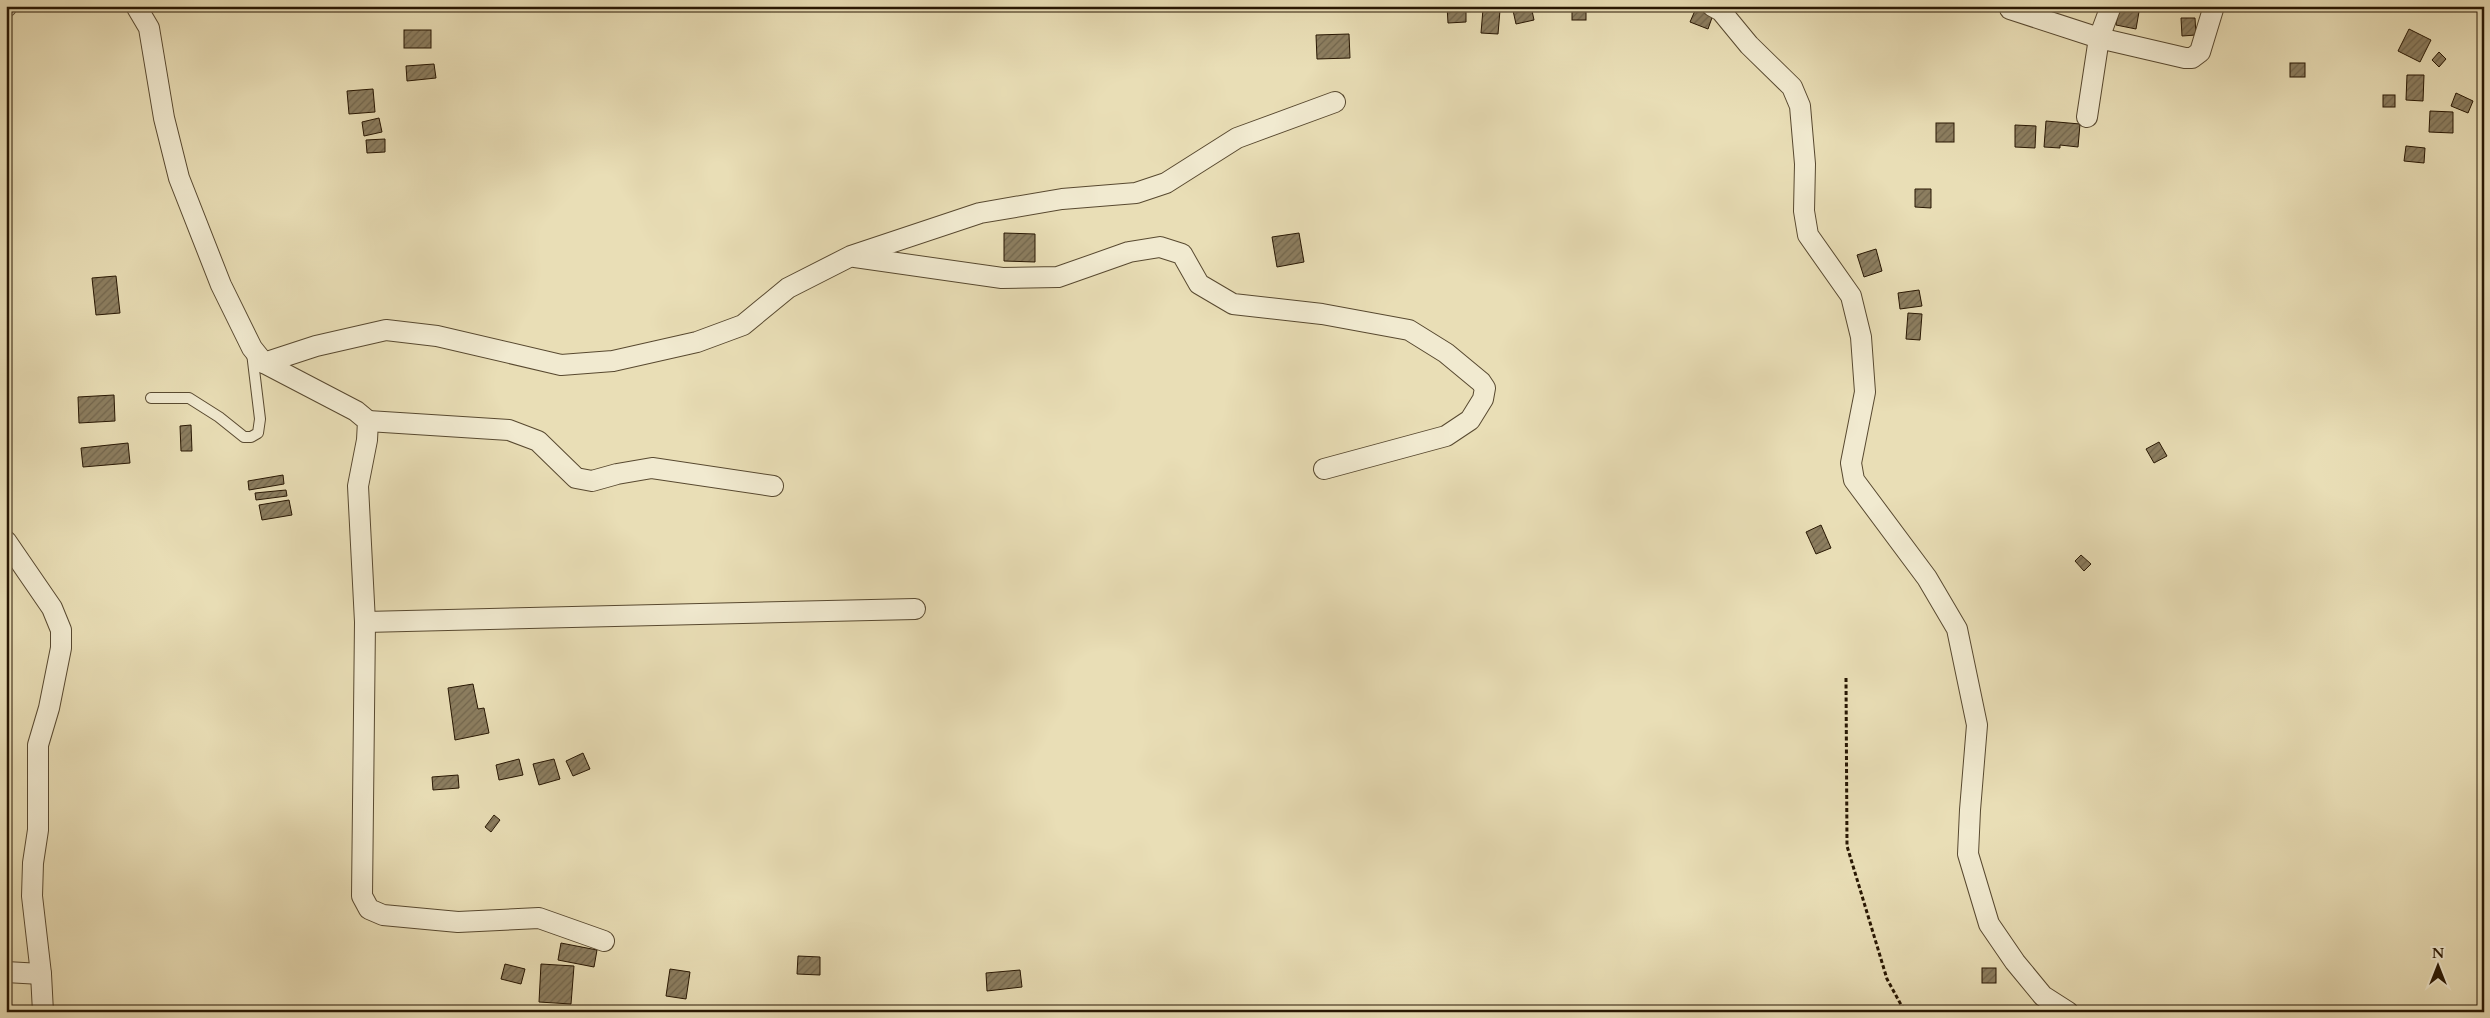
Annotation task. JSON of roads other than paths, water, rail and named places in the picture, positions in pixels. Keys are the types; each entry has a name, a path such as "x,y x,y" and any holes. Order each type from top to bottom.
{"street":[{"path":"136,6 149,28 164,118 179,178 221,285 252,348 264,363 356,411 368,421 509,430 538,441 576,478 592,481 617,474 652,468 774,486"},
{"path":"1712,6 1721,11 1749,45 1792,87 1800,106 1805,164 1804,211 1808,235 1851,296 1862,337 1865,392 1851,463 1854,480 1927,578 1957,629 1978,725 1968,854 1989,924 2015,962 2042,996 2068,1012"},
{"path":"2087,117 2099,38 2111,6"},
{"path":"2010,10 2099,38 2192,58 2200,52 2214,6"},
{"path":"264,363 316,346 386,330 437,336 561,365 613,361 697,342 744,325 788,288 851,256 980,213 1062,199 1136,192 1166,182 1237,138 1335,102"},
{"path":"851,256 1002,278 1058,277 1129,252 1160,247 1182,254 1199,284 1233,304 1322,314 1409,330 1446,353 1481,382 1485,388 1483,399 1470,420 1446,436 1324,469"},
{"path":"368,421 367,440 358,486 365,622 362,896 369,908 383,915 458,922 539,918 604,941"},
{"path":"6,541 52,608 61,630 60,648 49,708 38,746 38,830 33,862 32,896 41,974 43,1012"},
{"path":"365,622 915,609"},
{"path":"6,972 41,974"}],"lane":[{"path":"151,398 188,398 244,437 258,434 260,419 252,348"}]}
